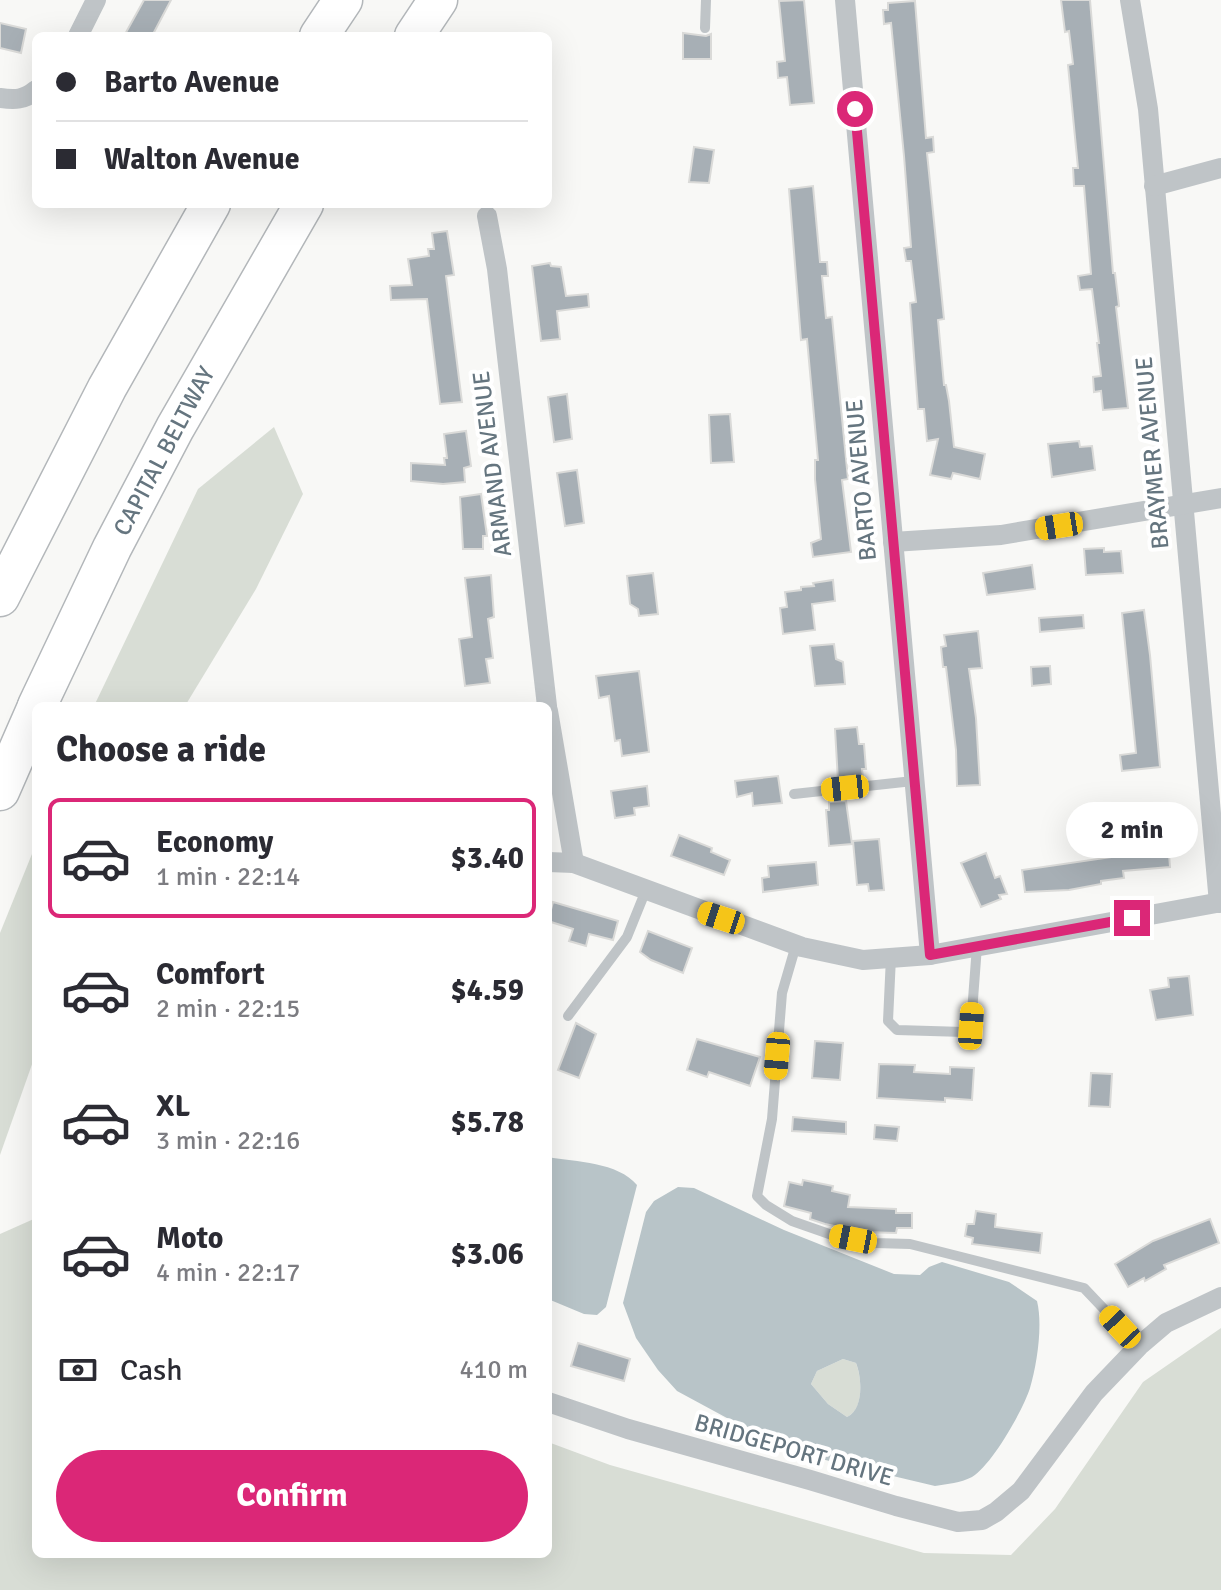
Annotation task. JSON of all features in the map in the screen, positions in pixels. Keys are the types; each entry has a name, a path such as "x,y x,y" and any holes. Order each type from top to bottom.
{"highway":[{"path":"322,32 343,0"},
{"path":"417,32 438,0"},
{"path":"0,597 107,388 209,208"},
{"name":"CAPITAL BELTWAY","path":"40,702 112,548 161,454 302,208"},
{"name":"CAPITAL BELTWAY","path":"0,791 32,719"}],"street":[{"path":"80,32 96,0"},
{"name":"BARTO AVENUE","path":"845,0 930,955"},
{"name":"BRAYMER AVENUE","path":"1130,0 1142,56 1220,902"},
{"path":"0,98 17,100 32,92"},
{"path":"1154,186 1221,168"},
{"name":"ARMAND AVENUE","path":"486,210 497,269 547,702"},
{"path":"893,542 1001,535 1221,498"},
{"name":"ARMAND AVENUE","path":"552,733 574,863"},
{"path":"552,862 574,863 796,945 863,960 930,955 1220,902"},
{"name":"BRIDGEPORT DRIVE","path":"552,1403 732,1460 958,1522 982,1520 1021,1491 1094,1393 1139,1346 1166,1323 1221,1297"}],"lane":[{"path":"705,28 706,0"},
{"path":"794,794 913,781"},
{"path":"568,1016 627,937 646,890"},
{"path":"796,945 782,993 772,1119 757,1196 792,1221 832,1235 875,1243 910,1244 1084,1288 1139,1346"},
{"path":"891,957 888,1021 897,1030 906,1032 964,1032 971,1026 977,946"}],"shaded area":[{"path":"274,427 303,494 256,589 187,702 96,702 198,489"},
{"path":"32,854 32,1064 0,1155 0,933"},
{"path":"552,1158 608,1167 629,1177 637,1185 606,1307 597,1315 584,1314 552,1301"},
{"path":"678,1187 694,1188 784,1230 894,1274 920,1275 942,1262 1009,1282 1037,1301 1038,1344 1030,1388 1014,1423 989,1461 972,1477 935,1486 817,1458 738,1424 677,1391 636,1338 623,1303 646,1212 654,1201","holes":["843,1359 856,1363 860,1377 859,1400 853,1413 847,1417 828,1404 811,1384 817,1371"]},
{"path":"32,1220 32,1558 552,1558 552,1443 610,1465 924,1553 1011,1555 1055,1509 1143,1382 1221,1328 1221,1590 0,1590 0,1234"},
{"path":"843,1359 856,1363 860,1377 859,1401 847,1417 828,1404 811,1384 817,1371"}],"building":[{"path":"144,0 171,0 154,32 126,32"},
{"path":"804,0 814,103 790,105 787,77 778,78 777,62 785,61 779,1"},
{"path":"1061,0 1090,0 1113,273 1119,306 1116,307 1128,408 1103,410 1101,391 1094,392 1093,377 1101,376 1099,343 1092,289 1080,290 1078,276 1091,274 1084,186 1074,186 1073,168 1078,168 1068,65 1073,64"},
{"path":"915,1 926,138 933,137 934,152 927,153 944,319 938,320 944,385 954,447 985,454 980,479 953,473 951,479 930,475 938,439 927,441 924,409 918,409 910,303 916,302 911,261 906,261 904,248 911,247 904,156 891,23 884,24 883,10 888,10 888,3"},
{"path":"0,23 26,29 21,53 0,48"},
{"path":"683,33 711,34 711,59 683,59"},
{"path":"694,147 714,150 709,183 689,182"},
{"path":"813,186 820,262 827,262 828,276 822,276 826,318 832,317 848,479 842,480 851,552 813,557 811,543 821,539 815,479 815,460 818,460 807,339 801,340 789,189"},
{"path":"447,231 454,275 446,276 462,402 440,404 427,299 391,300 390,286 412,285 408,259 429,256 428,249 434,249 432,233"},
{"path":"550,263 551,266 561,267 566,296 588,294 589,307 557,311 560,339 541,341 532,266"},
{"path":"567,394 572,439 554,442 548,397"},
{"path":"730,414 734,462 711,463 709,415"},
{"path":"466,431 471,466 464,468 465,482 443,484 411,481 411,463 445,465 444,434"},
{"path":"1079,441 1080,447 1092,446 1095,470 1052,477 1048,444"},
{"path":"577,470 584,523 565,526 557,473"},
{"path":"481,494 487,536 483,536 483,549 463,549 460,497"},
{"path":"1104,548 1104,552 1121,551 1123,573 1086,575 1084,549"},
{"path":"1032,565 1035,589 987,595 983,573"},
{"path":"653,573 658,614 639,616 638,609 630,604 627,576"},
{"path":"491,575 494,617 488,619 493,658 486,659 490,683 465,686 459,639 472,637 465,578"},
{"path":"833,580 835,601 812,604 815,630 783,634 780,608 787,607 785,592"},
{"path":"1144,610 1160,767 1122,771 1120,755 1136,753 1122,613"},
{"path":"1083,615 1084,628 1040,632 1039,618"},
{"path":"978,631 982,668 969,669 980,785 957,786 956,750 941,647 946,646 944,635"},
{"path":"834,644 836,659 843,662 845,684 815,686 810,646"},
{"path":"1050,666 1051,684 1032,686 1031,667"},
{"path":"639,671 649,752 622,756 620,740 615,741 609,696 599,698 596,676"},
{"path":"857,727 859,744 864,744 866,769 862,769 863,778 838,781 835,729"},
{"path":"778,776 782,803 753,806 752,793 737,797 735,781"},
{"path":"647,786 649,806 634,808 635,815 615,818 611,791"},
{"path":"846,801 852,844 829,846 826,810 829,810 829,802"},
{"path":"1170,803 1172,827 1167,827 1170,867 1123,871 1124,878 1069,890 1025,892 1022,870 1112,857 1110,839 1144,836 1143,805"},
{"path":"679,835 712,848 711,852 730,860 724,875 671,856"},
{"path":"879,839 884,890 869,891 868,884 857,885 853,841"},
{"path":"986,853 995,878 1000,876 1007,894 999,895 1001,899 981,907 961,863"},
{"path":"816,862 818,885 763,892 762,878 769,877 768,866"},
{"path":"553,902 618,921 613,940 589,934 586,946 569,941 573,929 552,922"},
{"path":"648,931 692,948 683,973 640,952"},
{"path":"1189,976 1193,1015 1156,1020 1150,990 1169,987 1168,978"},
{"path":"576,1023 596,1034 579,1078 558,1070"},
{"path":"697,1039 760,1057 750,1086 709,1072 707,1077 687,1070"},
{"path":"815,1041 843,1043 840,1080 812,1078"},
{"path":"879,1064 915,1065 914,1072 950,1074 950,1067 974,1068 972,1100 945,1098 945,1102 877,1098"},
{"path":"1091,1073 1112,1074 1110,1107 1089,1106"},
{"path":"793,1117 846,1122 846,1134 792,1131"},
{"path":"875,1125 899,1127 897,1141 874,1139"},
{"path":"803,1180 833,1186 832,1191 850,1195 848,1207 896,1209 896,1213 912,1213 912,1228 897,1228 896,1233 862,1232 810,1219 811,1213 784,1206 789,1182 802,1185"},
{"path":"976,1211 996,1214 995,1227 1042,1233 1040,1253 972,1244 973,1238 965,1236 967,1224 974,1224"},
{"path":"1210,1219 1219,1243 1164,1265 1166,1269 1128,1287 1115,1264 1153,1241"},
{"path":"578,1343 630,1359 624,1381 571,1366"}],"route":[{"path":"855,109 930,955 1132,918"}]}
